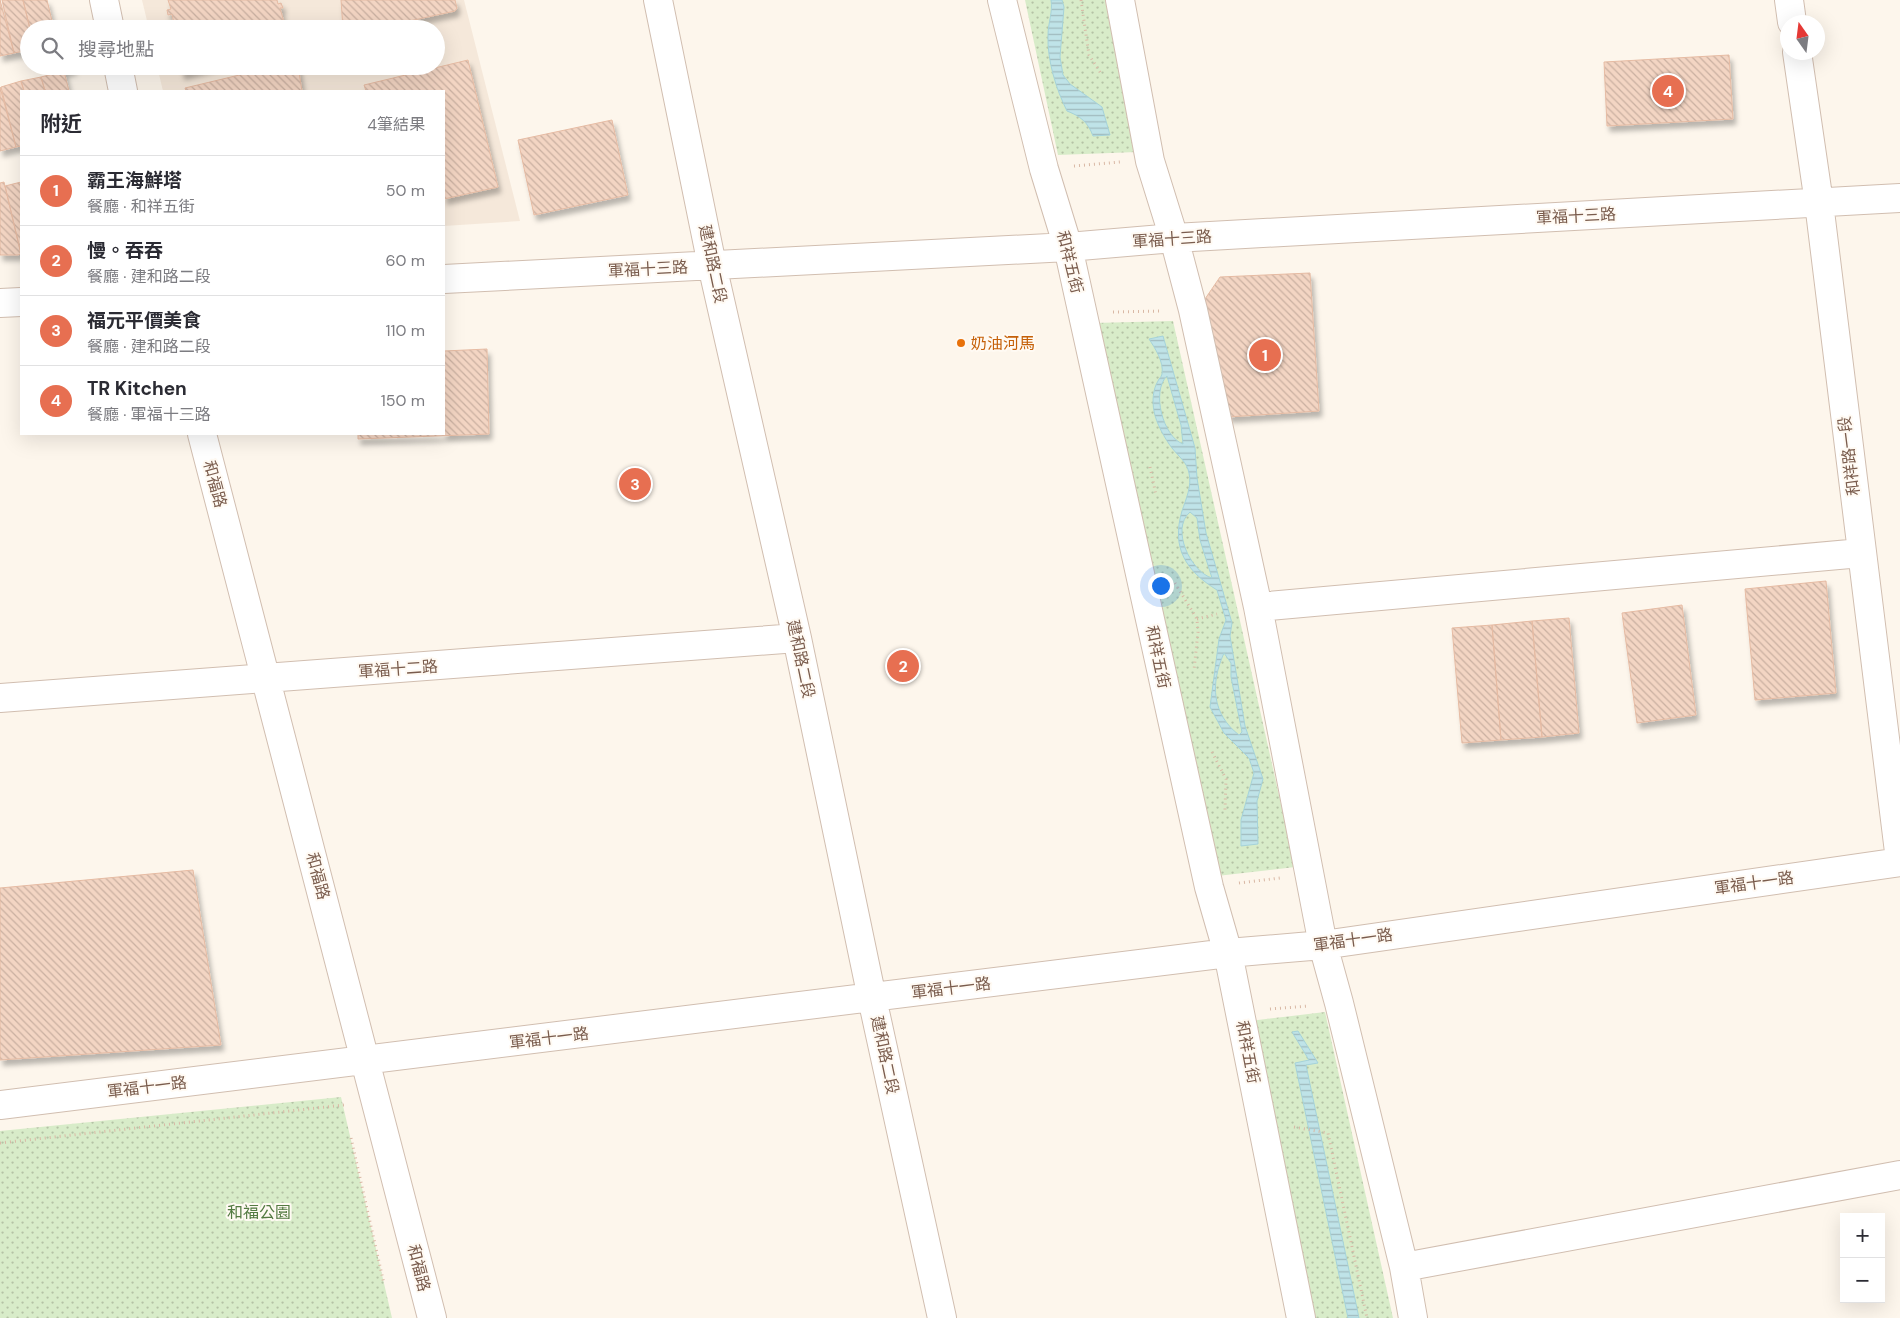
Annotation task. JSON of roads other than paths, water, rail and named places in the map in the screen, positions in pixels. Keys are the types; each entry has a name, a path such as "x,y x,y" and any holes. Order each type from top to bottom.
{"street":[{"path":"104,0 108,20"},
{"name":"建和路二段","path":"658,0 712,266 797,638 872,998 942,1318"},
{"name":"和祥五街","path":"1002,0 1044,169 1068,247 1209,887 1228,953 1301,1318"},
{"path":"1120,0 1150,161 1194,310 1258,607 1322,944 1339,1003 1404,1267 1413,1318"},
{"path":"1789,0 1791,15"},
{"name":"和祥路一段","path":"1798,60 1819,204 1860,553 1900,861"},
{"path":"120,75 123,90"},
{"name":"軍福十三路","path":"445,279 1068,247 1174,238 1819,204 1900,198"},
{"path":"0,303 20,302"},
{"name":"和福路","path":"202,435 432,1318"},
{"path":"1258,607 1860,553"},
{"name":"軍福十二路","path":"0,698 797,638"},
{"name":"軍福十一路","path":"0,1105 1228,953 1322,944 1900,861"},
{"path":"1404,1267 1900,1175"}],"water":[{"path":"1051,0 1062,0 1064,7 1060,57 1063,75 1070,84 1102,107 1110,135 1093,136 1086,123 1080,117 1067,111 1063,102 1053,74 1049,54 1048,35"},
{"path":"1163,336 1195,448 1197,478 1206,533 1232,623 1230,636 1245,726 1263,779 1257,801 1258,844 1241,846 1241,820 1254,773 1249,758 1224,733 1210,707 1219,639 1226,620 1217,590 1206,583 1189,566 1180,547 1178,536 1179,524 1187,497 1190,478 1185,463 1164,436 1155,416 1153,395 1156,384 1162,375 1162,365 1149,339","holes":["1167,376 1181,425 1183,444 1170,433 1162,413 1160,392 1162,383","1190,512 1197,518 1200,540 1212,578 1197,568 1186,549 1182,529 1184,519","1224,653 1231,663 1231,677 1242,732 1239,735 1223,718 1216,698 1215,687"]},
{"path":"1298,1031 1318,1063 1306,1065 1359,1318 1348,1318 1295,1063 1309,1060 1292,1032"}],"place":[{"name":"TR Kitchen","path":"1668,91"},
{"name":"奶油河馬","path":"961,343"},
{"name":"霸王海鮮塔","path":"1265,355"},
{"name":"福元平價美食","path":"635,484"},
{"name":"慢。吞吞","path":"903,666"}],"park label":[{"name":"和福公園","path":"259,1212"}]}
